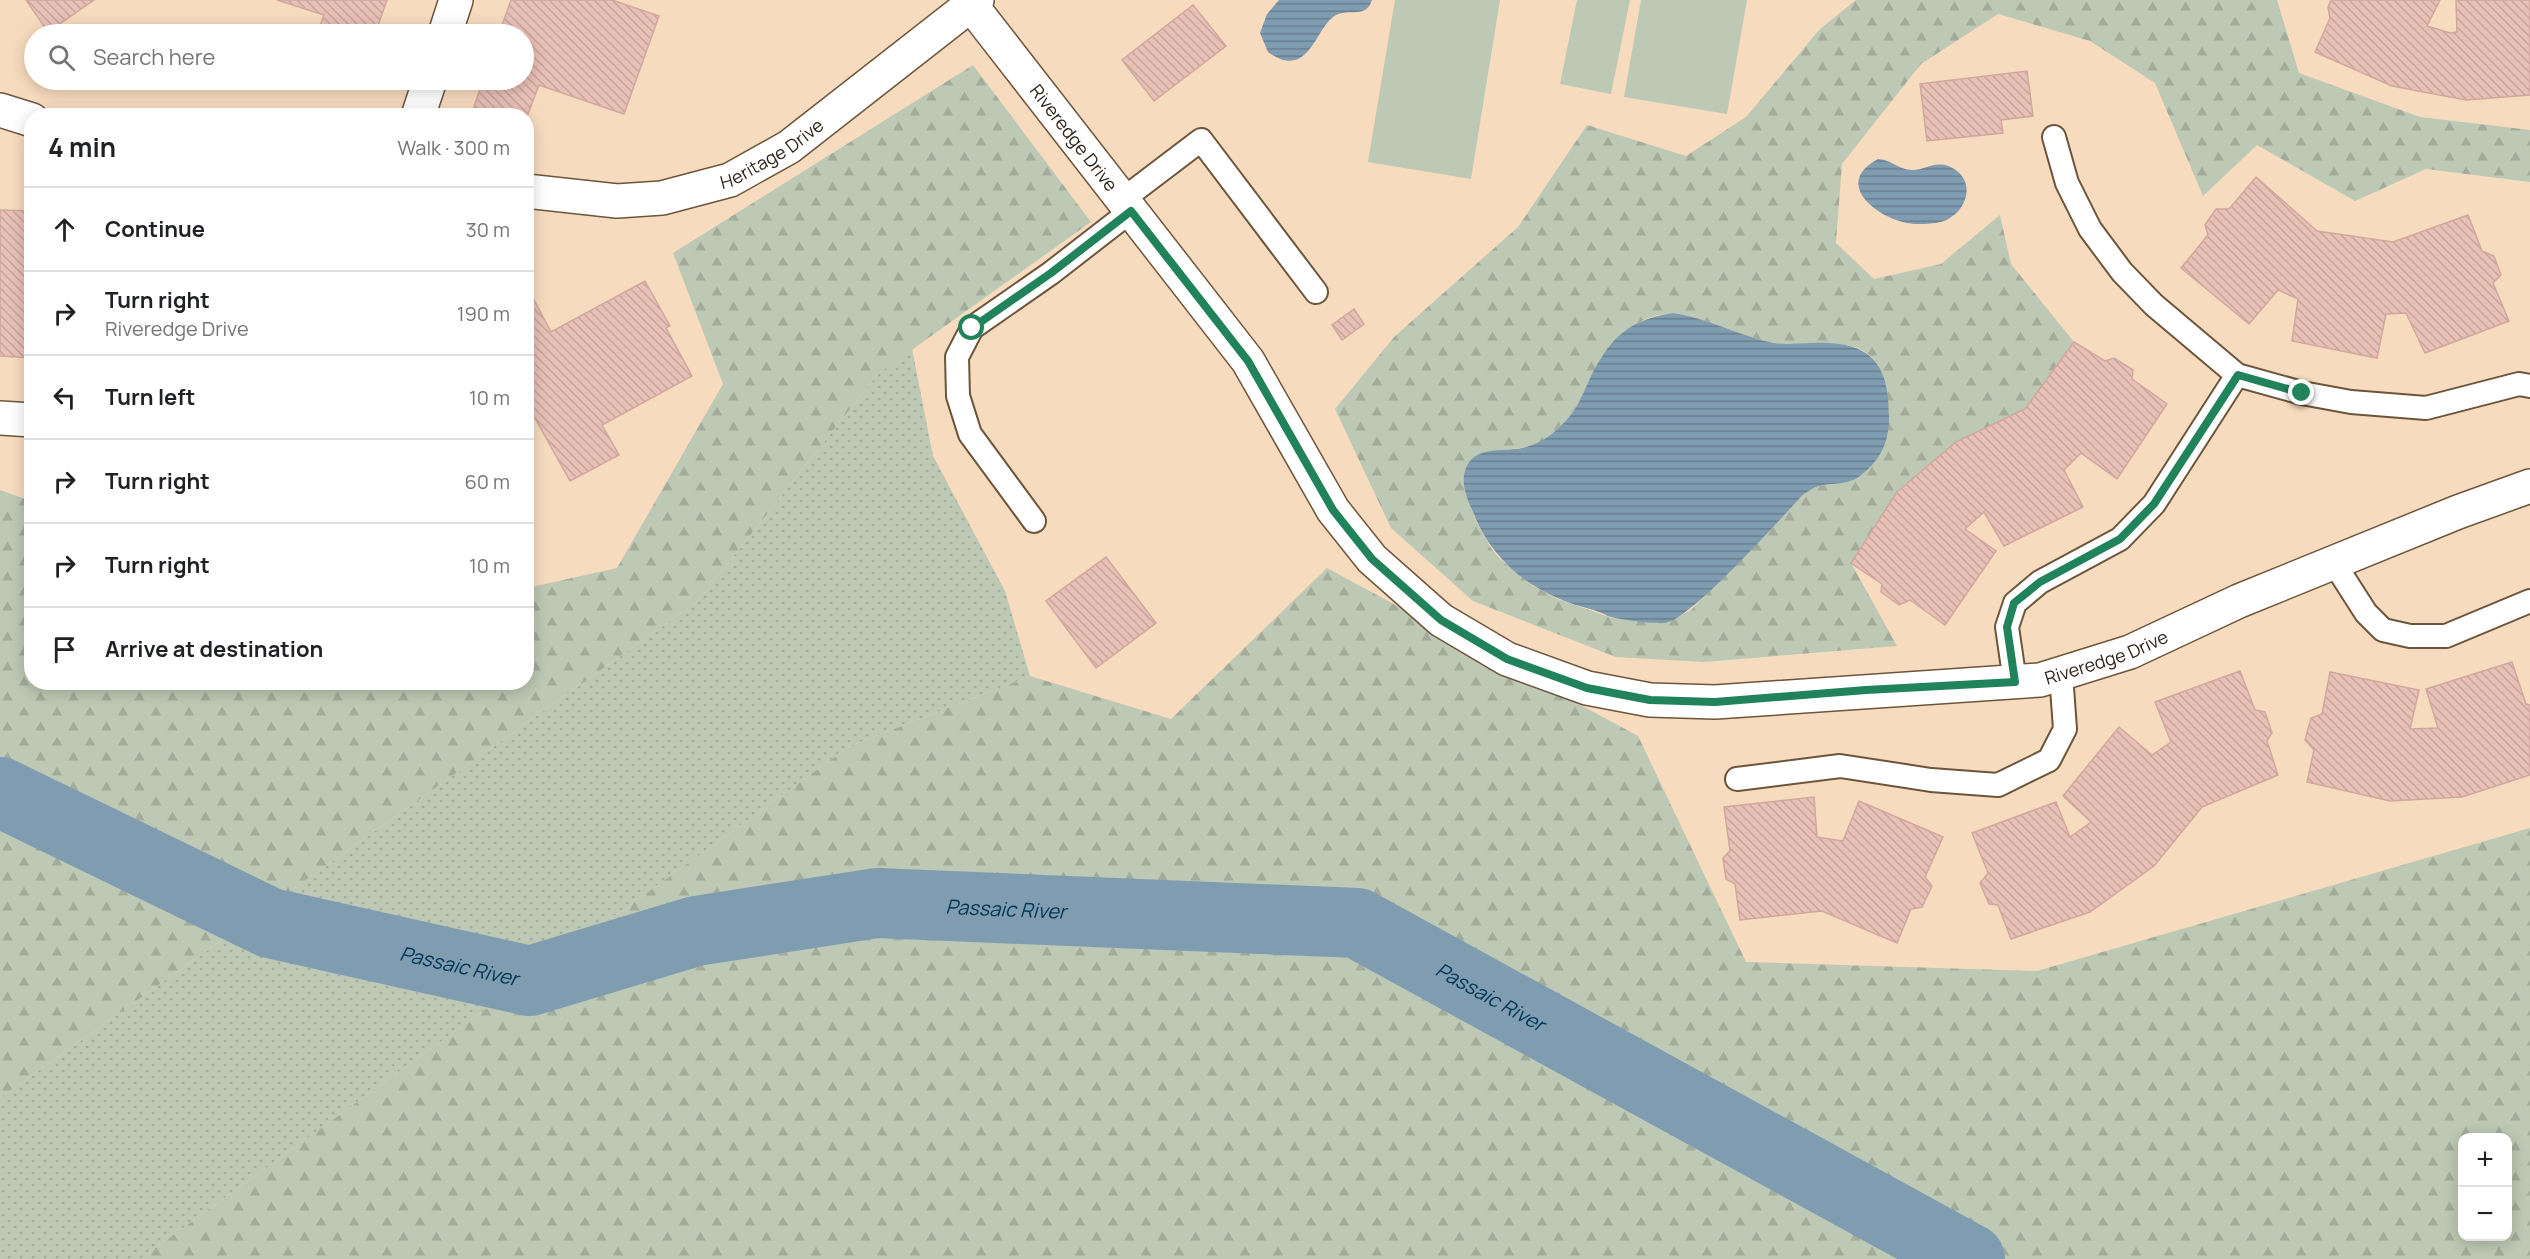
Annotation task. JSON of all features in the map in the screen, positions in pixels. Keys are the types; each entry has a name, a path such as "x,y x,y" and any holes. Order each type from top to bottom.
{"street":[{"path":"448,24 456,0"},
{"name":"Heritage Drive","path":"534,192 628,200 662,198 730,180 789,147 971,2"},
{"name":"Riveredge Drive","path":"971,2 1248,361 1333,510 1372,559 1441,620 1507,659 1587,688 1650,700 1715,702 1866,690 2015,682 2061,674 2130,652 2239,601 2458,512 2530,486"},
{"path":"421,108 427,90"},
{"path":"0,110 24,118"},
{"path":"0,418 24,420"}],"lane":[{"path":"2054,137 2067,183 2090,229 2122,272 2154,306 2238,375 2302,393 2352,402 2426,408 2519,384 2530,386"},
{"path":"1034,521 970,434 958,396 957,357 972,328 1051,273 1201,140 1316,292"},
{"path":"2015,682 2007,627 2014,603 2040,582 2120,539 2154,504 2238,375"},
{"path":"2334,563 2366,613 2383,630 2410,636 2446,636 2530,601"},
{"path":"1737,779 1840,766 1931,780 1998,785 2049,760 2065,729 2061,674"}],"green space":[{"path":"1395,0 1500,0 1471,179 1368,162"},
{"path":"1577,0 1630,0 1611,94 1560,84"},
{"path":"1641,0 1747,0 1727,114 1624,97"},
{"path":"1856,0 2277,0 2299,73 2420,117 2530,130 2530,182 2426,169 2355,201 2257,145 2203,196 2155,83 2090,41 1998,14 1921,64 1842,164 1836,243 1874,279 1941,264 2000,215 2011,264 2074,342 2025,409 1956,442 1897,492 1851,563 1897,646 1704,662 1616,657 1473,601 1391,528 1335,409 1395,336 1518,227 1587,125 1686,156 1746,117 1820,29","holes":["1673,313 1774,343 1840,344 1855,347 1868,354 1878,366 1887,398 1887,415 1881,444 1876,458 1860,476 1844,482 1816,487 1804,494 1691,610 1666,623 1612,618 1558,599 1533,586 1500,559 1477,523 1468,499 1475,456 1525,447 1553,434 1577,406 1603,359 1628,330 1652,317"]},
{"path":"973,65 1091,222 878,374 698,601 0,1098 0,490 24,499 24,690 534,690 534,586 617,568 723,384 673,253"},
{"path":"912,349 933,456 1005,591 1030,676 850,746 140,1259 0,1259 0,1098 698,601 878,374"},
{"path":"1327,568 1638,736 1746,962 2037,971 2530,828 2530,1259 140,1259 850,746 1030,676 1171,719"}],"water":[{"path":"1279,0 1372,0 1369,6 1362,11 1336,15 1329,21 1310,49 1293,60 1282,59 1268,52 1260,33 1267,14"},
{"path":"1878,159 1912,170 1934,165 1948,166 1958,172 1964,180 1967,189 1962,207 1946,220 1928,224 1907,223 1880,212 1870,205 1859,187 1859,177 1865,168"},
{"path":"1673,313 1774,343 1831,343 1861,350 1879,368 1885,381 1889,426 1878,457 1860,476 1844,483 1816,487 1804,494 1736,566 1695,605 1665,623 1653,623 1611,617 1569,603 1545,592 1519,575 1497,553 1479,527 1467,496 1464,474 1470,460 1476,455 1526,447 1551,435 1573,412 1606,350 1623,332 1645,320"}],"building":[{"path":"26,0 94,0 60,24 42,24"},
{"path":"277,0 387,0 379,24 321,24 324,15"},
{"path":"511,0 612,0 659,16 624,114 539,85 530,108 474,107 480,90 534,90 534,24 503,24"},
{"path":"2331,0 2440,0 2427,26 2450,33 2457,32 2456,0 2530,0 2530,95 2466,100 2392,86 2315,52 2330,18 2328,7"},
{"path":"1193,5 1226,46 1154,101 1122,60"},
{"path":"2027,71 2033,116 2001,120 2003,133 1927,141 1920,84"},
{"path":"2256,177 2317,231 2393,242 2468,215 2482,251 2494,256 2501,275 2493,283 2509,321 2425,353 2406,313 2386,314 2377,358 2292,341 2298,299 2278,290 2249,324 2181,268 2208,235 2205,225 2216,209 2229,209"},
{"path":"0,210 24,211 24,358 0,356"},
{"path":"645,281 670,326 666,328 692,376 602,425 619,455 570,481 534,416 534,300 551,332"},
{"path":"1354,309 1364,324 1342,340 1332,325"},
{"path":"2074,342 2105,361 2114,358 2133,370 2132,379 2167,404 2117,479 2081,453 2064,470 2083,507 2004,546 1984,512 1965,529 1996,551 1945,625 1910,600 1899,605 1881,592 1882,584 1851,563 1897,492 1956,442 2025,409"},
{"path":"1106,557 1156,623 1096,668 1046,601"},
{"path":"2512,662 2526,704 2530,705 2530,775 2462,797 2390,801 2307,782 2314,750 2305,740 2311,718 2322,714 2330,672 2419,690 2410,729 2438,728 2426,689"},
{"path":"2240,671 2255,710 2265,712 2272,733 2267,741 2278,775 2202,807 2154,866 2090,912 2011,939 1998,905 1989,904 1980,883 1988,873 1972,833 2056,802 2070,837 2091,822 2063,796 2119,727 2152,755 2171,742 2155,702"},
{"path":"1814,797 1817,837 1843,841 1859,801 1943,837 1925,877 1932,886 1922,907 1911,909 1897,943 1822,911 1740,920 1735,884 1726,879 1723,858 1730,851 1724,807"}],"waterway":[{"name":"Passaic River","path":"0,792 270,923 530,981 696,931 877,903 1357,923 1970,1259"}],"route":[{"path":"972,328 1051,273 1131,211 1248,361 1333,510 1372,559 1441,620 1507,659 1587,688 1650,700 1715,702 1866,690 2015,682 2007,627 2014,603 2040,582 2120,539 2154,504 2238,375 2302,393"}]}
